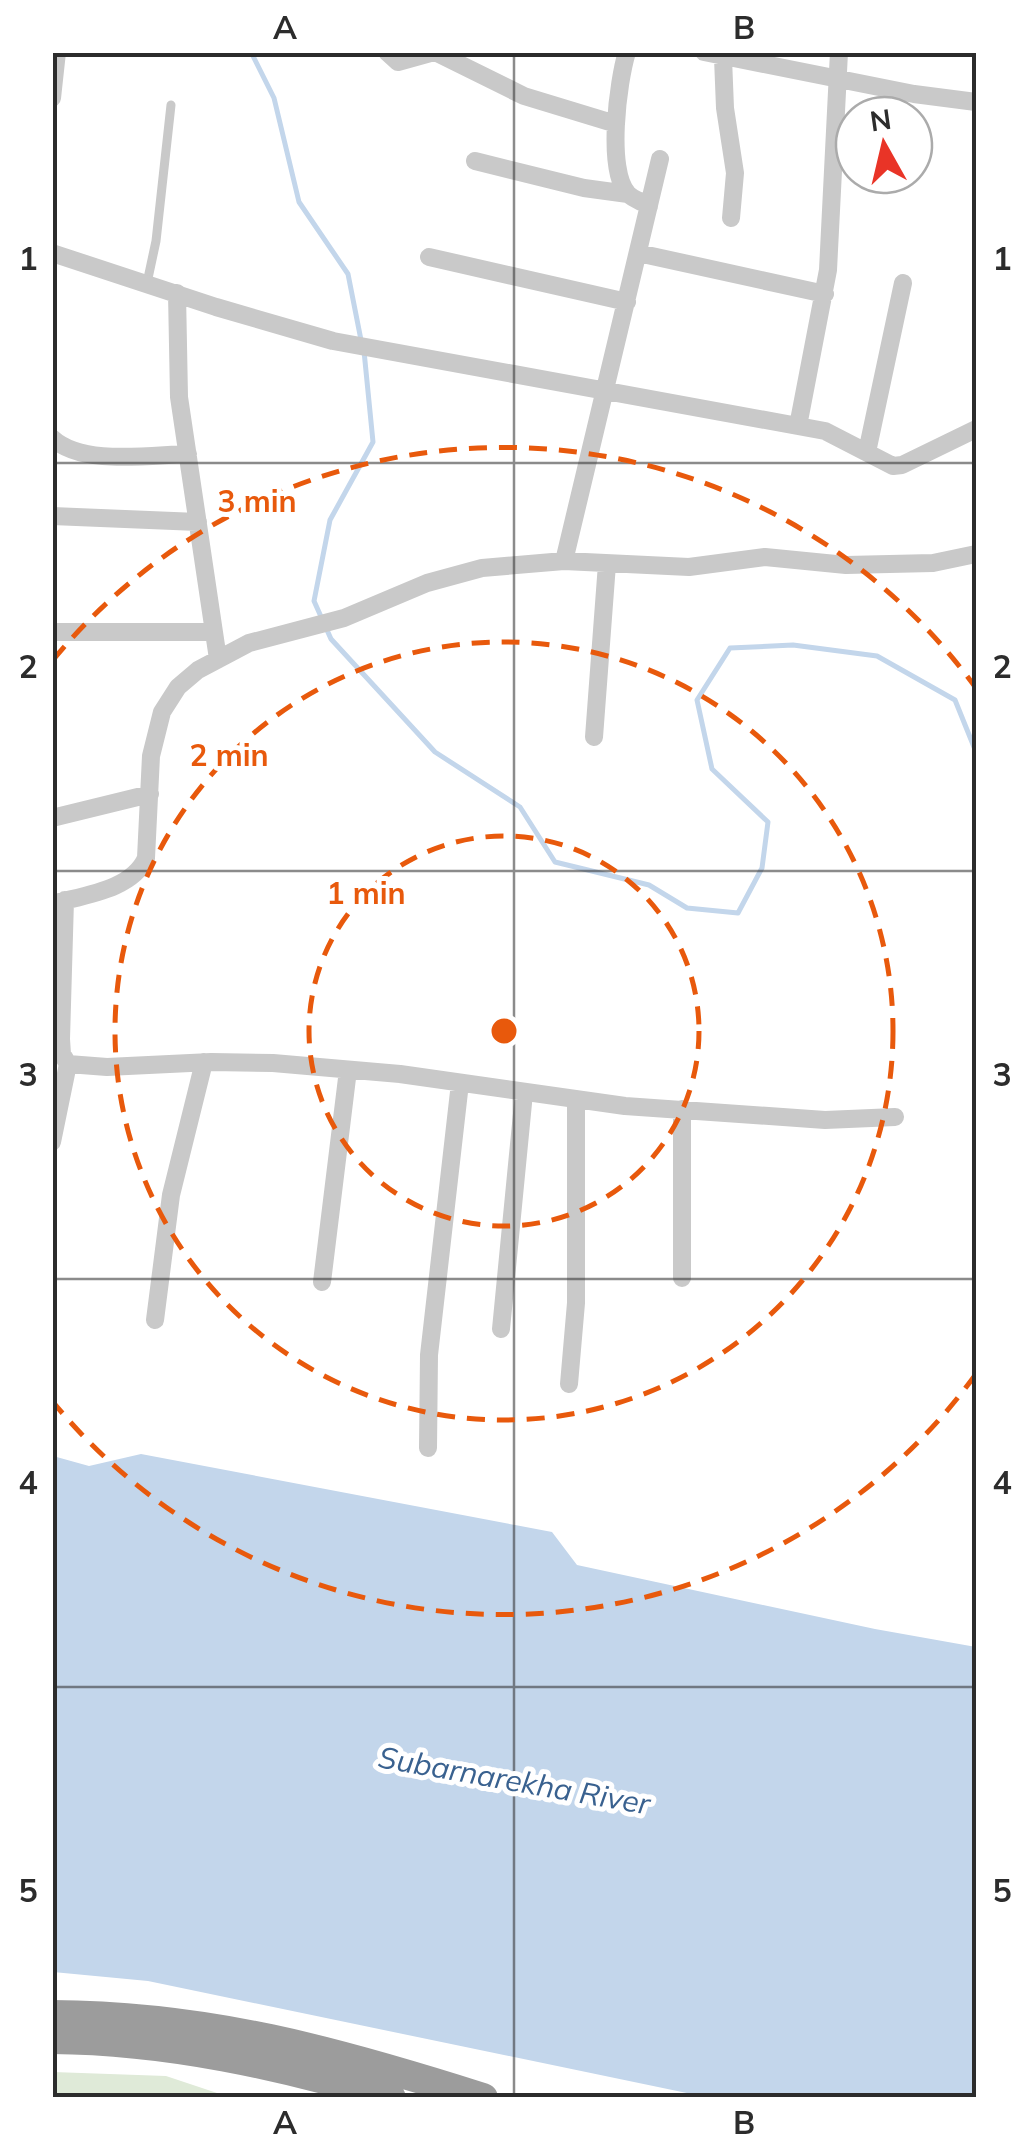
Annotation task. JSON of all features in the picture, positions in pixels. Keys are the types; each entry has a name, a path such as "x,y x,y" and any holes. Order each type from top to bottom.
{"highway":[{"path":"52,2015 156,2018 261,2035 332,2052 483,2098"},
{"path":"52,2039 153,2044 241,2060 386,2097"}],"street":[{"path":"52,98 57,52"},
{"path":"388,52 398,62 434,52 524,96 616,124"},
{"path":"627,52 616,124 620,178 628,194"},
{"path":"704,52 976,102"},
{"path":"798,426 824,294 839,52"},
{"path":"723,58 725,108 735,172 731,218"},
{"path":"564,561 660,158"},
{"path":"475,161 584,188 628,194 649,206"},
{"path":"638,253 824,294"},
{"path":"52,254 333,340 826,432 886,464 902,465 976,430"},
{"path":"428,257 627,302"},
{"path":"867,452 904,283"},
{"path":"177,294 177,370 218,658"},
{"path":"52,438 75,452 94,456 188,454"},
{"path":"52,516 198,522"},
{"path":"52,1142 68,1064 60,1040 59,902 118,885 136,875 146,858 150,756 162,712 178,687 218,658 249,643 344,618 455,574 564,561 690,567 765,557 846,565 974,562"},
{"path":"594,737 607,564"},
{"path":"52,632 214,632"},
{"path":"52,818 150,794"},
{"path":"68,1064 107,1068 204,1062 348,1070 576,1100 824,1120 895,1117"},
{"path":"154,1320 171,1195 204,1062"},
{"path":"322,1282 348,1070"},
{"path":"428,1448 429,1355 460,1082"},
{"path":"501,1329 524,1092"},
{"path":"569,1384 576,1303 576,1100"},
{"path":"682,1109 682,1278"}],"lane":[{"path":"147,283 156,242 171,105"}],"green space":[{"path":"53,2072 166,2076 229,2097 53,2097"}],"water":[{"name":"Subarnarekha River","path":"141,1454 552,1532 577,1565 976,1647 976,2097 706,2097 148,1981 53,1972 53,1456 89,1466"}],"waterway":[{"path":"251,52 274,98 299,202 348,274 361,340"},
{"path":"364,351 373,442 330,520 314,601 331,639 435,752 520,807 555,862 649,885 687,908 738,913 762,868 768,822 712,769 697,700 730,648 793,645 877,656 955,700 976,752"}]}
